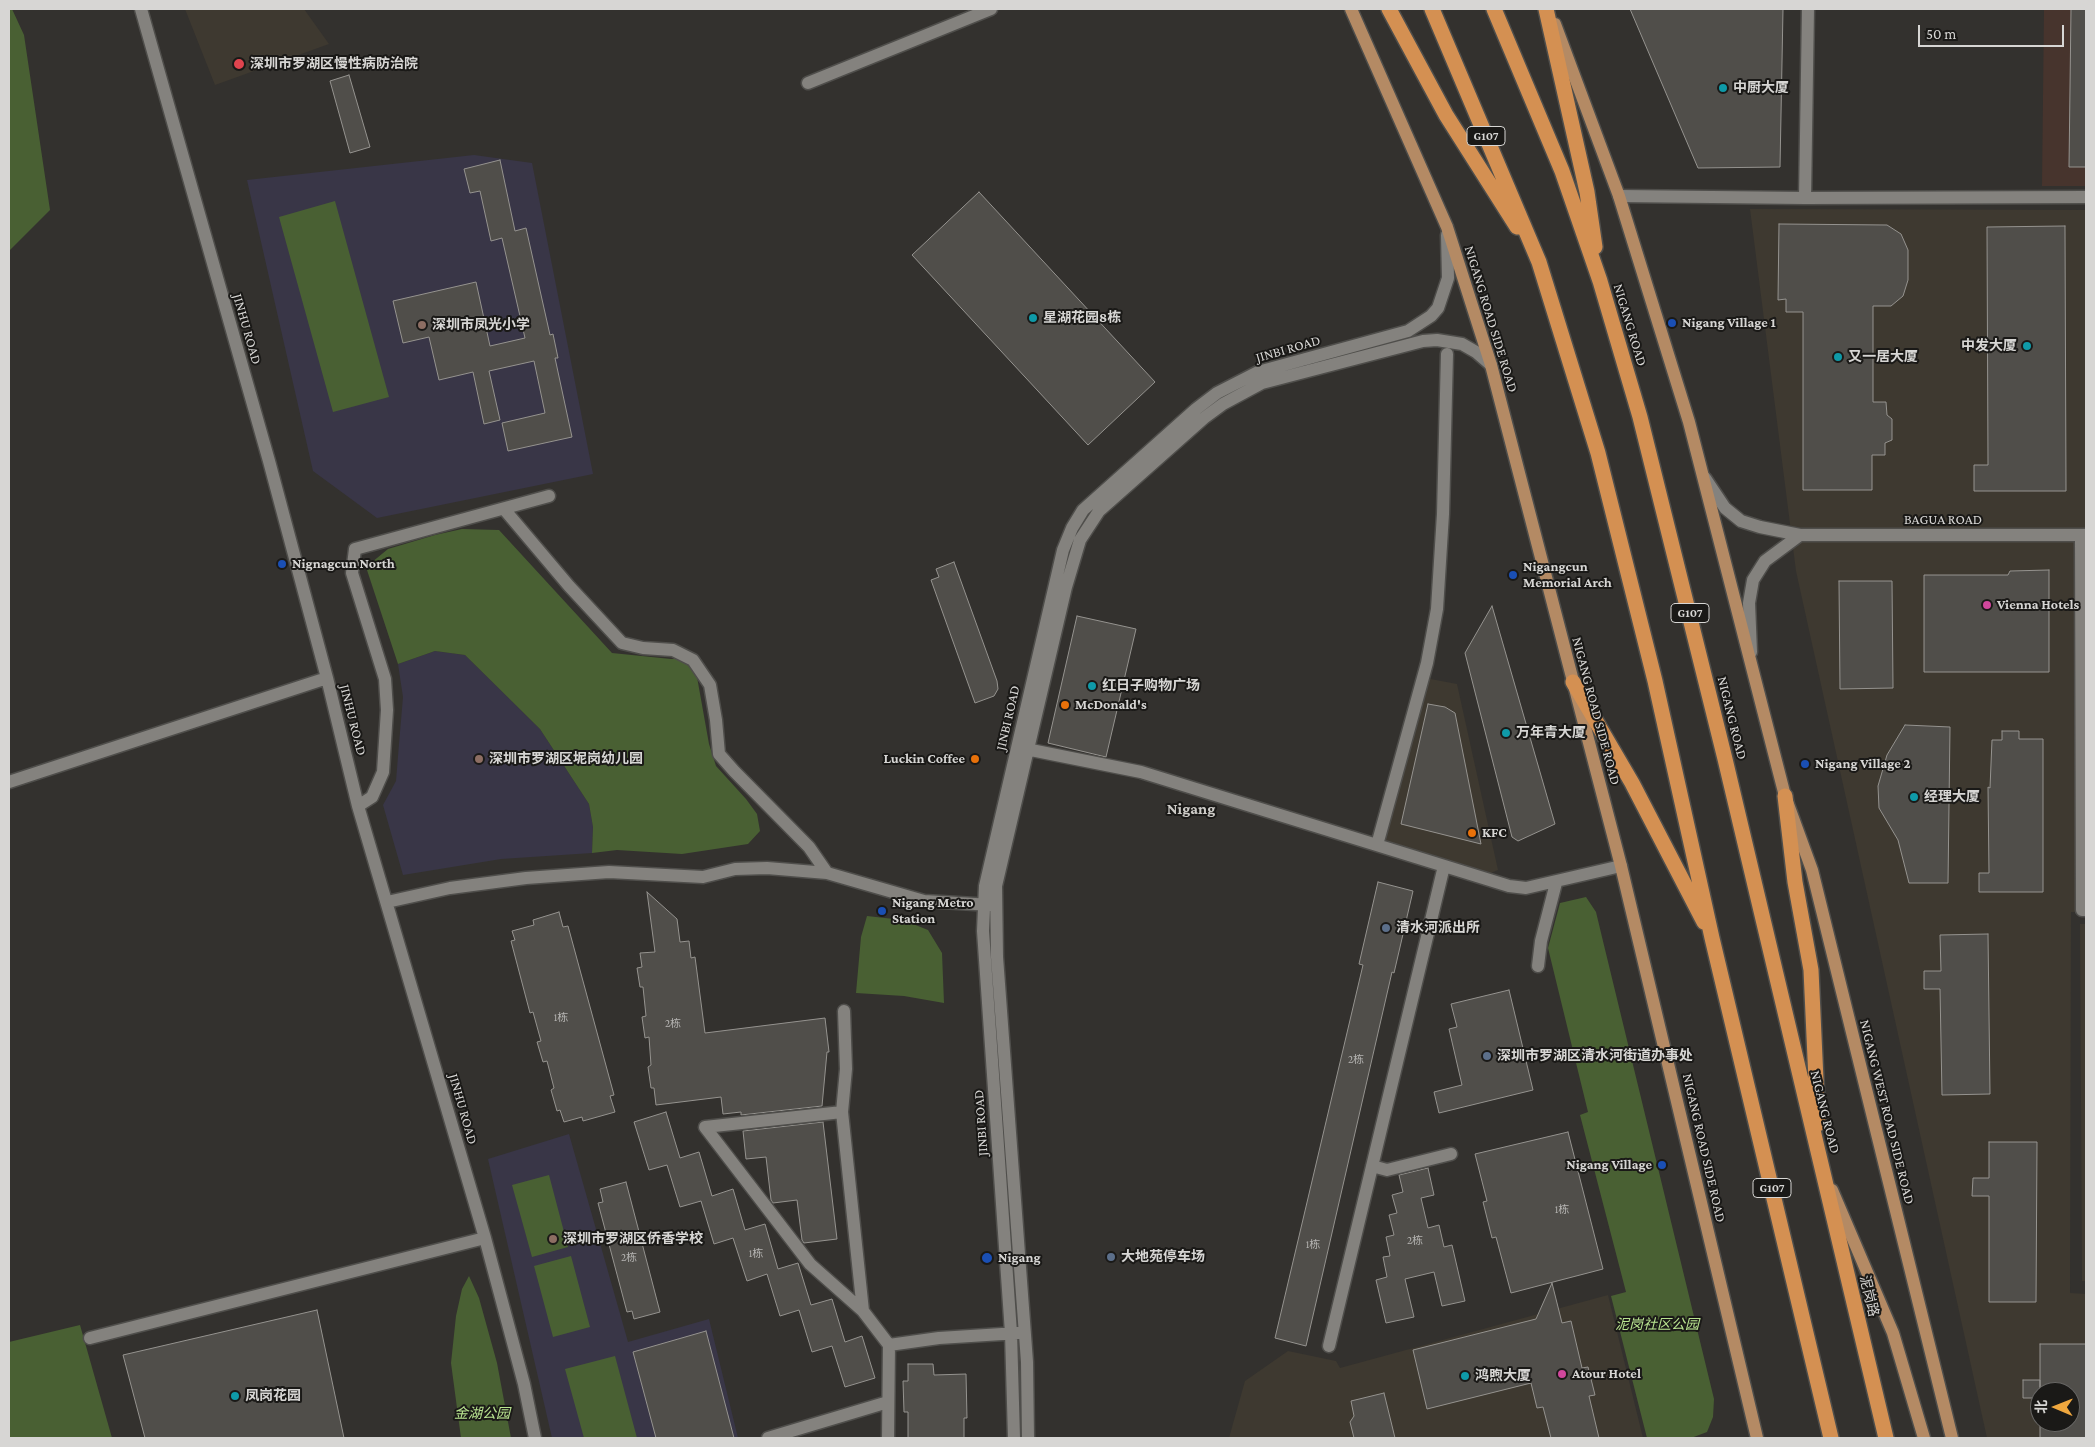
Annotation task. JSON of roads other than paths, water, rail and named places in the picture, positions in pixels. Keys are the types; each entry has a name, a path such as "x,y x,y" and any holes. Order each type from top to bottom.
{"highway":[{"path":"1389,9 1446,114 1539,262"},
{"name":"G107","path":"1432,9 1539,262 1598,454 1655,682 1712,938 1831,1438"},
{"name":"NIGANG ROAD","path":"1494,9 1562,171 1600,280 1640,417 1673,544 1820,1161"},
{"path":"1547,9 1587,192 1600,280"},
{"path":"1573,682 1632,783 1712,938"},
{"path":"1785,796 1795,882 1811,970 1820,1161"},
{"name":"泥岗路","path":"1820,1161 1886,1438"}],"main road":[{"name":"NIGANG ROAD SIDE ROAD","path":"1351,9 1447,227 1491,365 1621,866 1757,1438"},
{"path":"1547,9 1578,84 1619,196 1683,402 1704,476 1785,796"},
{"name":"NIGANG WEST ROAD SIDE ROAD","path":"1785,796 1812,870 1952,1438"},
{"name":"NIGANG ROAD","path":"1820,1161 1893,1333 1924,1438"}],"street":[{"name":"JINHU ROAD","path":"142,9 266,452 327,678 358,806 485,1238 524,1384 535,1438"},
{"path":"808,83 991,9"},
{"path":"1805,198 1808,9"},
{"path":"1619,196 1805,198 2086,197"},
{"name":"JINBI ROAD","path":"1022,748 1063,550 1072,528 1083,510 1196,409 1217,393 1258,372 1408,331 1428,319 1438,308 1448,278 1447,227"},
{"name":"JINBI ROAD","path":"1028,1438 1025,1332 997,957 990,905 985,886 1073,557 1080,540 1099,511 1204,418 1222,404 1262,383 1423,341 1436,340 1462,344 1476,352 1491,365"},
{"path":"1377,845 1427,663 1437,609 1443,514 1447,354"},
{"name":"BAGUA ROAD","path":"1704,476 1725,508 1740,520 1760,527 1800,535 2084,535"},
{"path":"358,806 372,797 383,772 387,710 385,679 352,573 355,550 549,496"},
{"path":"504,509 569,586 622,643 643,648 673,650 694,660 710,686 720,754 808,848 827,874"},
{"path":"1752,668 1749,603 1752,580 1765,561 1800,535"},
{"path":"2084,535 2082,910 2086,910"},
{"path":"9,782 327,678"},
{"path":"1022,748 1141,772 1509,886 1526,888 1556,883 1621,866"},
{"path":"1329,1346 1444,866"},
{"path":"387,902 487,882 575,874 610,872 703,877 735,869 766,868 827,874 924,901 990,905"},
{"path":"1538,966 1541,941 1556,883"},
{"name":"JINBI ROAD","path":"990,905 983,930 1011,1333 1014,1438"},
{"path":"844,1011 846,1069 842,1112 864,1311"},
{"path":"842,1112 705,1127 810,1264 864,1311 889,1346 888,1438"},
{"path":"1372,1166 1387,1170 1451,1154"},
{"path":"90,1338 485,1238"},
{"path":"889,1346 939,1338 1025,1332"},
{"path":"768,1438 888,1402"}],"place":[{"name":"深圳市罗湖区慢性病防治院","path":"239,64"},
{"name":"中厨大厦","path":"1723,88"},
{"name":"星湖花园8栋","path":"1033,318"},
{"name":"Nigang Village 1","path":"1672,323"},
{"name":"深圳市凤光小学","path":"422,325"},
{"name":"中发大厦","path":"2027,346"},
{"name":"又一居大厦","path":"1838,357"},
{"name":"Nignagcun North","path":"282,564"},
{"name":"Nigangcun Memorial Arch","path":"1513,575"},
{"name":"Vienna Hotels","path":"1987,605"},
{"name":"红日子购物广场","path":"1092,686"},
{"name":"McDonald's","path":"1065,705"},
{"name":"万年青大厦","path":"1506,733"},
{"name":"深圳市罗湖区坭岗幼儿园","path":"479,759"},
{"name":"Luckin Coffee","path":"975,759"},
{"name":"Nigang Village 2","path":"1805,764"},
{"name":"经理大厦","path":"1914,797"},
{"name":"KFC","path":"1472,833"},
{"name":"Nigang Metro Station","path":"882,911"},
{"name":"清水河派出所","path":"1386,928"},
{"name":"深圳市罗湖区清水河街道办事处","path":"1487,1056"},
{"name":"Nigang Village","path":"1662,1165"},
{"name":"深圳市罗湖区侨香学校","path":"553,1239"},
{"name":"大地苑停车场","path":"1111,1257"},
{"name":"Nigang","path":"987,1258"},
{"name":"Atour Hotel","path":"1562,1374"},
{"name":"鸿煦大厦","path":"1465,1376"},
{"name":"凤岗花园","path":"235,1396"}],"district":[{"name":"Nigang","path":"1191,809"}],"park label":[{"name":"泥岗社区公园","path":"1657,1325"},
{"name":"金湖公园","path":"482,1414"}]}
